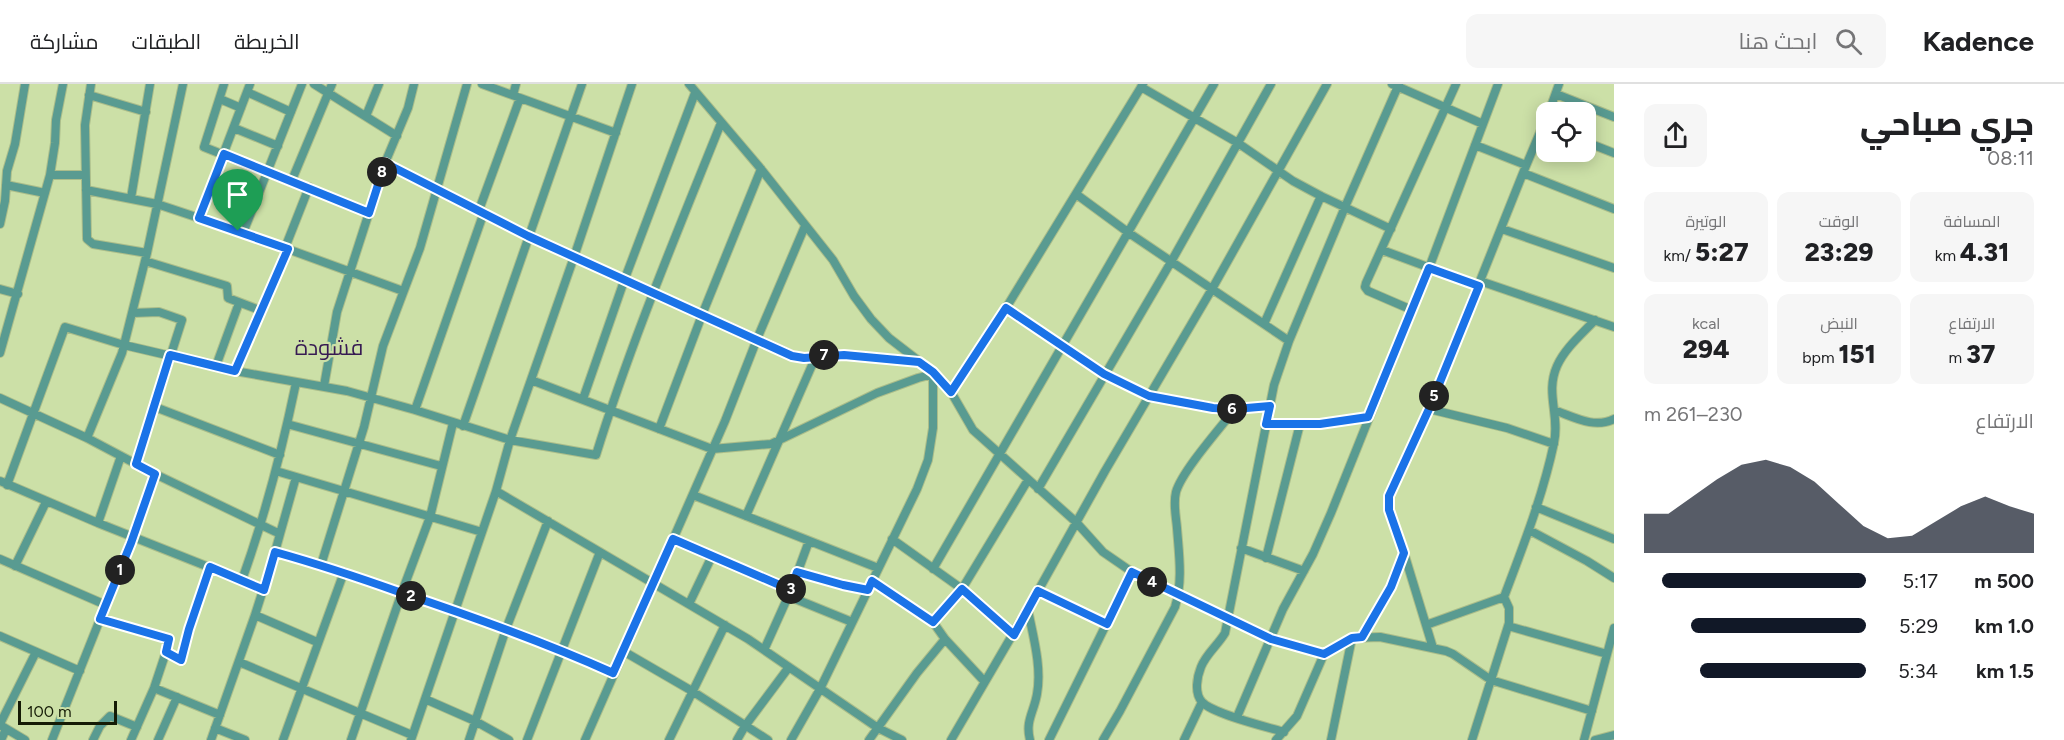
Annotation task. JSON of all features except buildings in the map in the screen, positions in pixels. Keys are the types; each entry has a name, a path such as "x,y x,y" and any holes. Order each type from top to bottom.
{"street":[{"path":"0,224 7,171 15,144 25,84"},
{"path":"0,353 50,176 56,120 63,84"},
{"path":"91,84 85,124 87,239 89,242 146,257 227,286 228,298 262,312"},
{"path":"131,198 150,84"},
{"path":"87,438 124,345 146,257 183,84"},
{"path":"225,84 204,147 292,180 369,213"},
{"path":"243,233 302,84"},
{"path":"314,84 397,136"},
{"path":"292,180 332,84"},
{"path":"366,116 379,84"},
{"path":"324,386 333,327 385,163 408,108 414,84"},
{"path":"321,565 359,444 383,346 417,257 466,84"},
{"path":"482,84 616,133"},
{"path":"415,410 481,211 516,97 516,84"},
{"path":"463,426 582,84"},
{"path":"239,662 360,713 412,738 496,491 510,440 632,84"},
{"path":"689,84 761,169 833,260 854,296 871,319 889,338 933,373 951,392 973,430 1076,522 1103,552 1132,572 1178,596 1271,639 1324,654"},
{"path":"933,568 1214,84"},
{"path":"1038,489 1171,262 1271,84"},
{"path":"951,740 984,681 1014,635 1076,522 1212,289 1327,84"},
{"path":"1412,310 1368,291 1365,287 1456,84"},
{"path":"1236,717 1283,609 1313,554 1331,513 1429,268 1498,84"},
{"path":"1553,102 1559,84"},
{"path":"951,392 1006,308 1142,85 1321,196 1391,229"},
{"path":"1284,732 1236,717 1202,702 1197,691 1197,677 1202,664 1225,633 1274,385 1289,341 1396,85 1483,124"},
{"path":"199,218 248,88 291,112"},
{"path":"583,399 624,281 695,93"},
{"path":"1556,94 1614,117"},
{"path":"89,95 146,112"},
{"path":"220,99 241,108"},
{"path":"264,590 4,483 34,415 65,327 124,345 235,371 324,386 372,397 510,440 596,455 652,292 721,123"},
{"path":"234,128 278,146"},
{"path":"1432,648 1389,510 1389,496 1429,409 1536,144"},
{"path":"1475,145 1614,210"},
{"path":"1596,146 1614,153"},
{"path":"385,163 528,236 792,356 804,358 844,355 919,362"},
{"path":"659,429 761,169"},
{"path":"50,176 85,175"},
{"path":"6,185 45,193"},
{"path":"235,371 262,312 309,188"},
{"path":"86,190 157,204 287,248 403,291"},
{"path":"1076,194 1171,262 1289,341"},
{"path":"1263,324 1321,196"},
{"path":"585,740 693,495 806,226"},
{"path":"1502,229 1614,268"},
{"path":"1382,250 1429,268 1614,327"},
{"path":"0,289 18,294"},
{"path":"216,366 239,303"},
{"path":"1006,308 1104,374 1149,396 1213,408 1270,406"},
{"path":"132,313 159,312 181,319 136,464"},
{"path":"1472,740 1508,626 1510,614 1504,597 1529,530 1554,444 1557,428 1551,388 1557,366 1572,344 1595,320"},
{"path":"746,516 816,356"},
{"path":"531,380 712,449 760,446 779,441 877,393 933,373"},
{"path":"791,740 820,689 917,489 928,460 933,428 933,373"},
{"path":"242,580 276,471 296,382"},
{"path":"0,398 87,438 155,474 280,534"},
{"path":"154,407 280,455"},
{"path":"1103,740 1175,607 1180,561 1174,504 1178,486 1235,409"},
{"path":"1429,409 1507,428 1554,444"},
{"path":"1554,410 1593,424 1605,423 1614,419"},
{"path":"1266,424 1320,424 1368,417"},
{"path":"351,740 430,517 453,423"},
{"path":"287,424 441,466"},
{"path":"1266,558 1300,424"},
{"path":"98,523 121,456"},
{"path":"276,471 482,532"},
{"path":"52,740 133,537 155,474"},
{"path":"211,740 264,590 296,477"},
{"path":"933,622 962,589 1028,480"},
{"path":"496,491 725,625 878,728 902,740"},
{"path":"693,495 878,568"},
{"path":"15,566 46,502"},
{"path":"1536,507 1614,539"},
{"path":"469,740 506,629 548,521"},
{"path":"1529,530 1614,578"},
{"path":"673,539 852,622"},
{"path":"892,539 962,589 1014,635"},
{"path":"764,650 809,541"},
{"path":"1241,548 1304,571"},
{"path":"275,552 344,572 455,610 561,650 613,673"},
{"path":"527,740 600,552"},
{"path":"1362,637 1391,587 1404,553"},
{"path":"689,604 712,556"},
{"path":"0,559 106,605"},
{"path":"166,652 181,660 210,567"},
{"path":"283,740 344,572"},
{"path":"797,572 868,590"},
{"path":"1049,740 1132,572"},
{"path":"872,581 933,622 945,639 984,681"},
{"path":"1038,591 1107,624"},
{"path":"1426,625 1504,597"},
{"path":"1028,609 1038,678 1037,694 1027,729 1030,740"},
{"path":"255,615 317,642"},
{"path":"100,619 169,639 154,688 131,740"},
{"path":"669,740 725,625"},
{"path":"1508,626 1607,654"},
{"path":"1584,740 1614,628"},
{"path":"0,636 80,671"},
{"path":"1276,740 1297,716 1324,654 1352,638 1362,637 1380,637 1454,654 1491,680 1592,711"},
{"path":"1331,740 1352,638"},
{"path":"869,740 917,673 945,639"},
{"path":"623,651 692,691 768,740"},
{"path":"2,740 2,726 36,652"},
{"path":"737,740 789,667"},
{"path":"154,688 220,715"},
{"path":"158,740 177,697"},
{"path":"424,699 475,721 509,740"},
{"path":"1184,740 1202,702"},
{"path":"93,740 100,726 110,716 137,727"},
{"path":"2,726 25,740"},
{"path":"215,728 245,740"},
{"path":"1595,740 1614,735"}],"district":[{"name":"فشودة","path":"329,347"}],"route":[{"path":"224,154 369,213 385,163 528,236 792,356 804,358 844,355 919,362 933,372 951,392 1006,308 1104,374 1149,396 1213,408 1270,406 1266,424 1320,424 1368,417 1429,268 1479,286 1429,409 1389,496 1389,510 1404,553 1391,587 1377,615 1362,637 1352,638 1324,654 1271,639 1132,572 1107,624 1038,591 1014,635 962,589 933,622 872,581 868,590 797,572 791,590 673,539 613,673 561,650 455,610 344,572 275,552 264,590 210,567 181,660 166,652 169,639 100,619 131,543 155,474 136,464 170,355 235,371 288,249 238,231 199,218 224,154"}]}
